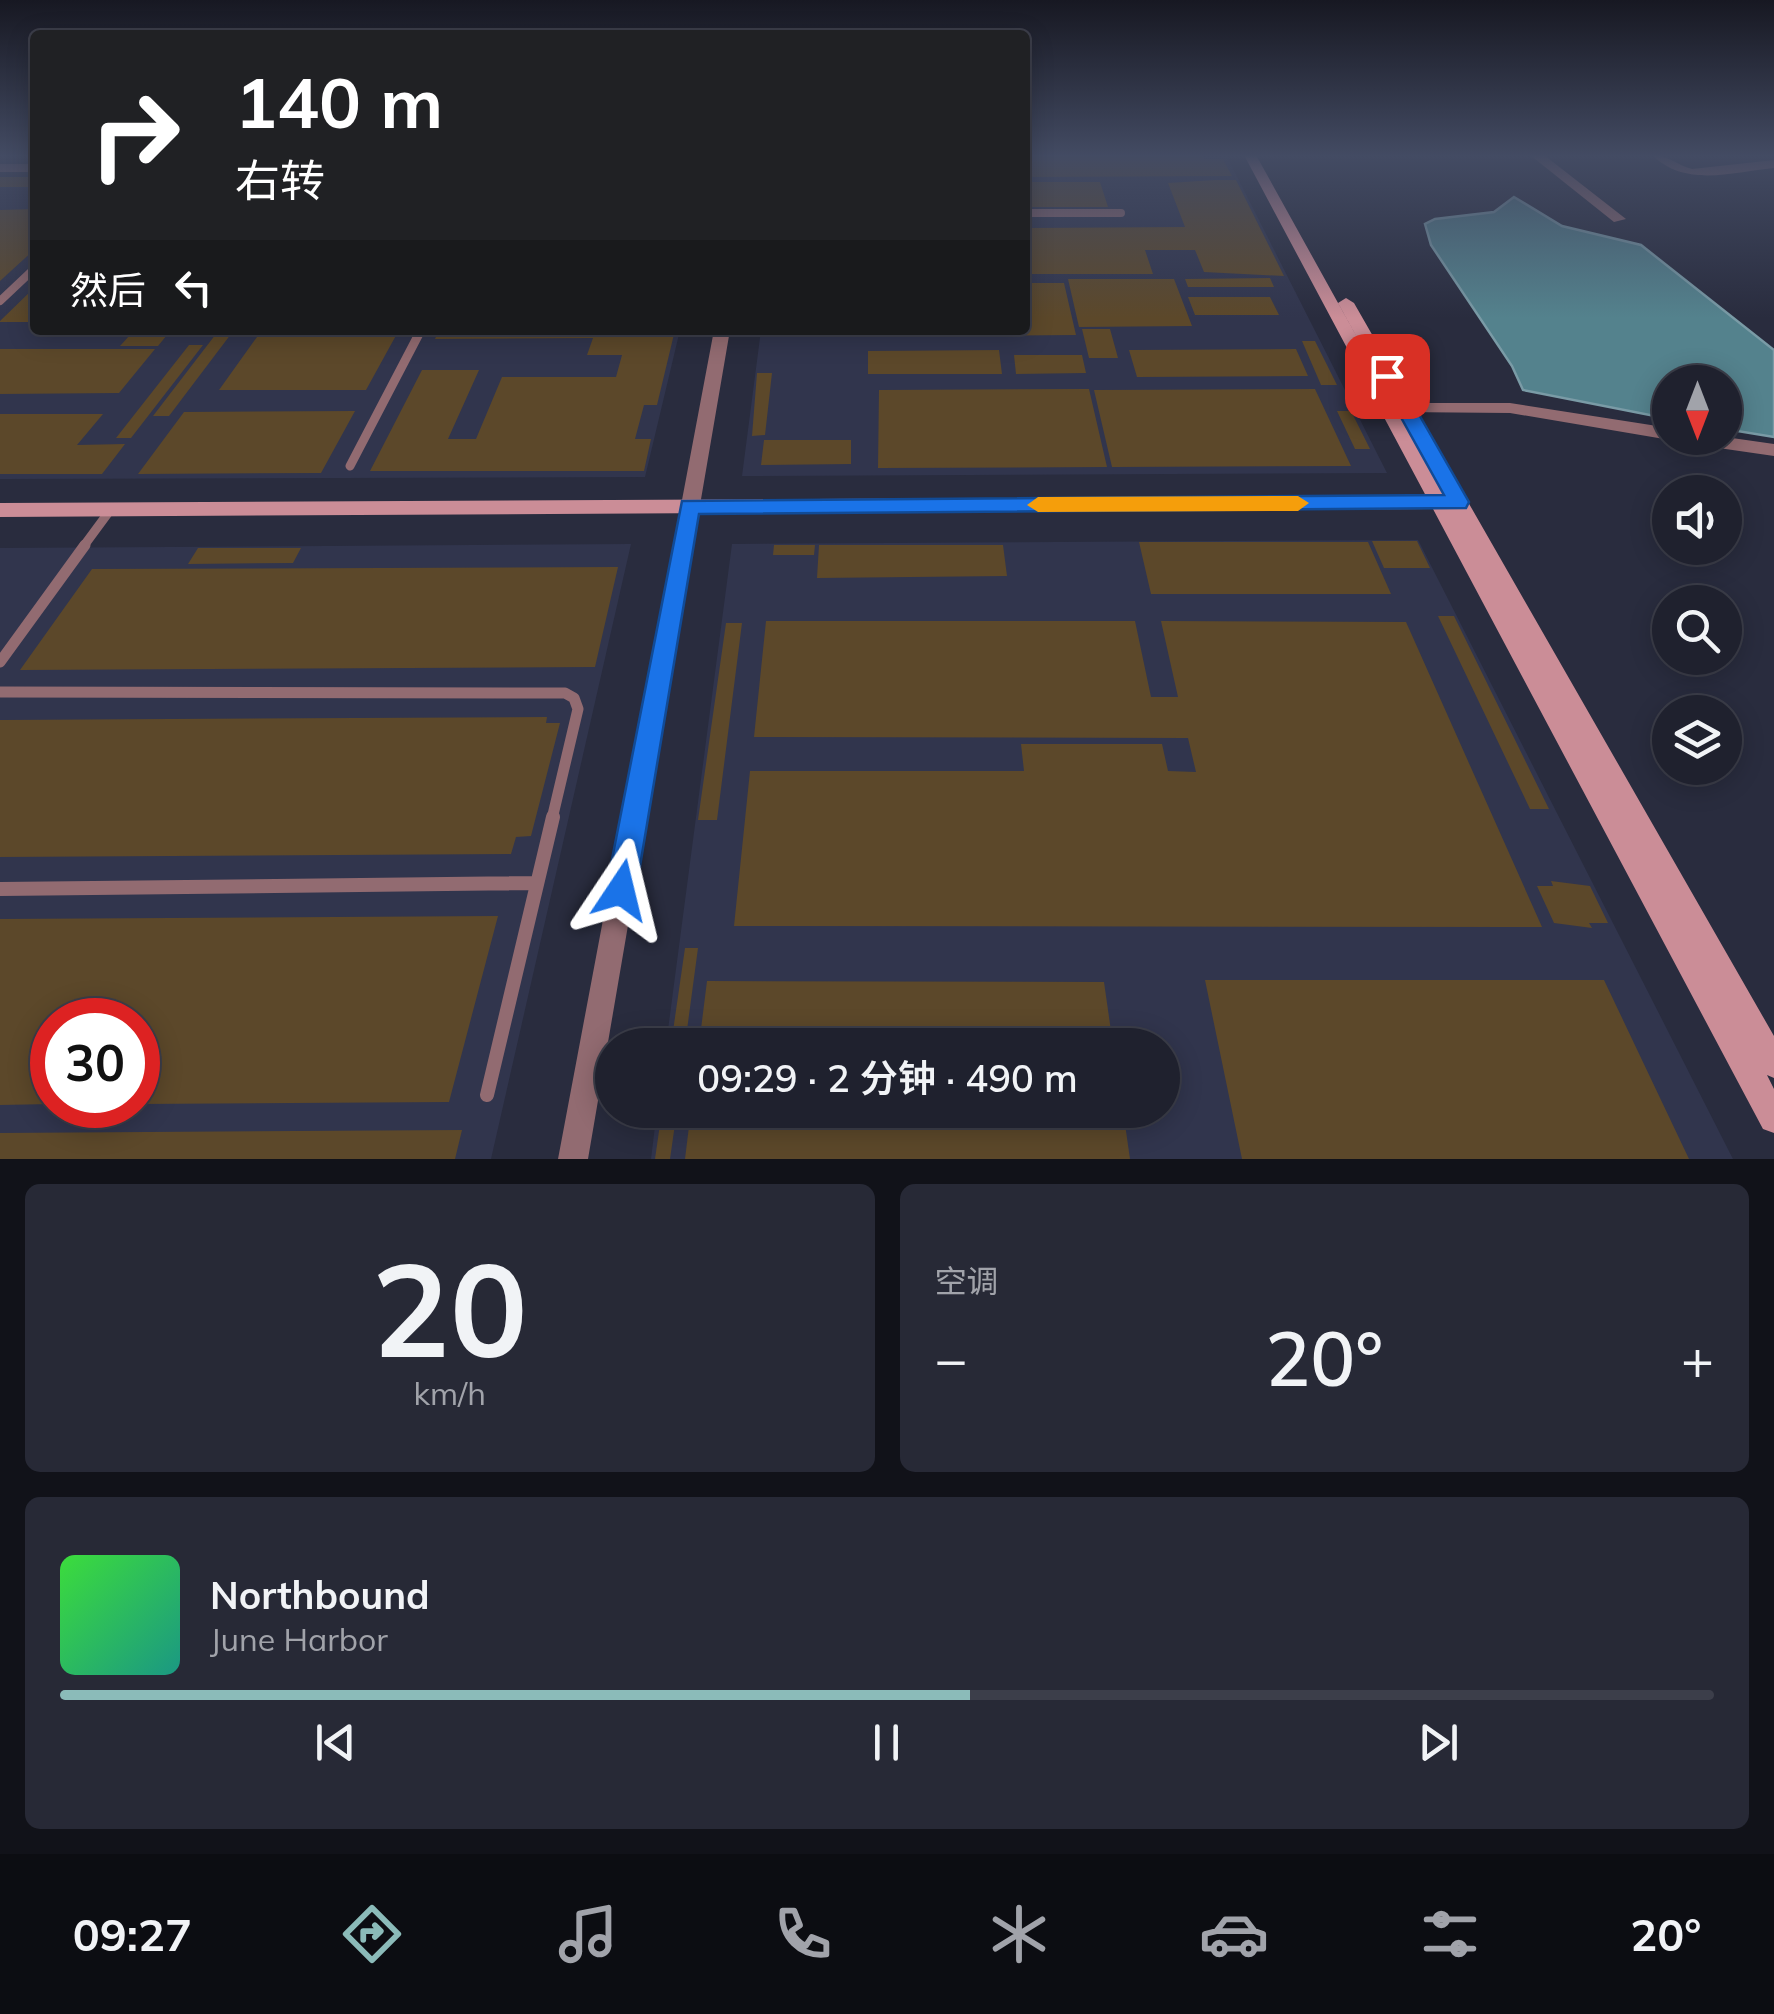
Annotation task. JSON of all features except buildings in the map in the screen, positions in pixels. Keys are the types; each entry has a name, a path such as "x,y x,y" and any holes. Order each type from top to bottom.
{"main road":[{"path":"1281,209 1774,1064"},
{"path":"1293,209 1405,408 1449,503 1774,1118"},
{"path":"0,510 1449,503"}],"street":[{"path":"1605,209 1619,220"},
{"path":"573,1159 721,335"},
{"path":"1405,408 1510,408 1652,431"},
{"path":"1742,445 1774,450"}],"lane":[{"path":"1030,213 1121,213"},
{"path":"0,301 30,273"},
{"path":"350,466 419,335"},
{"path":"0,662 111,509"},
{"path":"0,692 565,693 574,698 578,710 486,1095"},
{"path":"0,888 537,883"}],"shaded area":[{"path":"0,209 30,209 30,335 679,335 645,477 0,479"},
{"path":"1030,209 1253,209 1387,473 742,476 760,335 1030,335"},
{"path":"1498,209 1534,209 1562,226 1641,245 1774,350 1774,437 1742,432 1742,365 1652,365 1652,415 1523,390 1512,366 1431,245 1425,224"},
{"path":"1418,540 1733,1159 651,1159 655,1128 1180,1128 1180,1028 668,1028 732,544"},
{"path":"631,544 491,1159 0,1159 0,548"}],"slow traffic":[{"path":"1038,505 1298,503"}],"route":[{"path":"621,890 690,506 1458,502 1387,376"}]}
